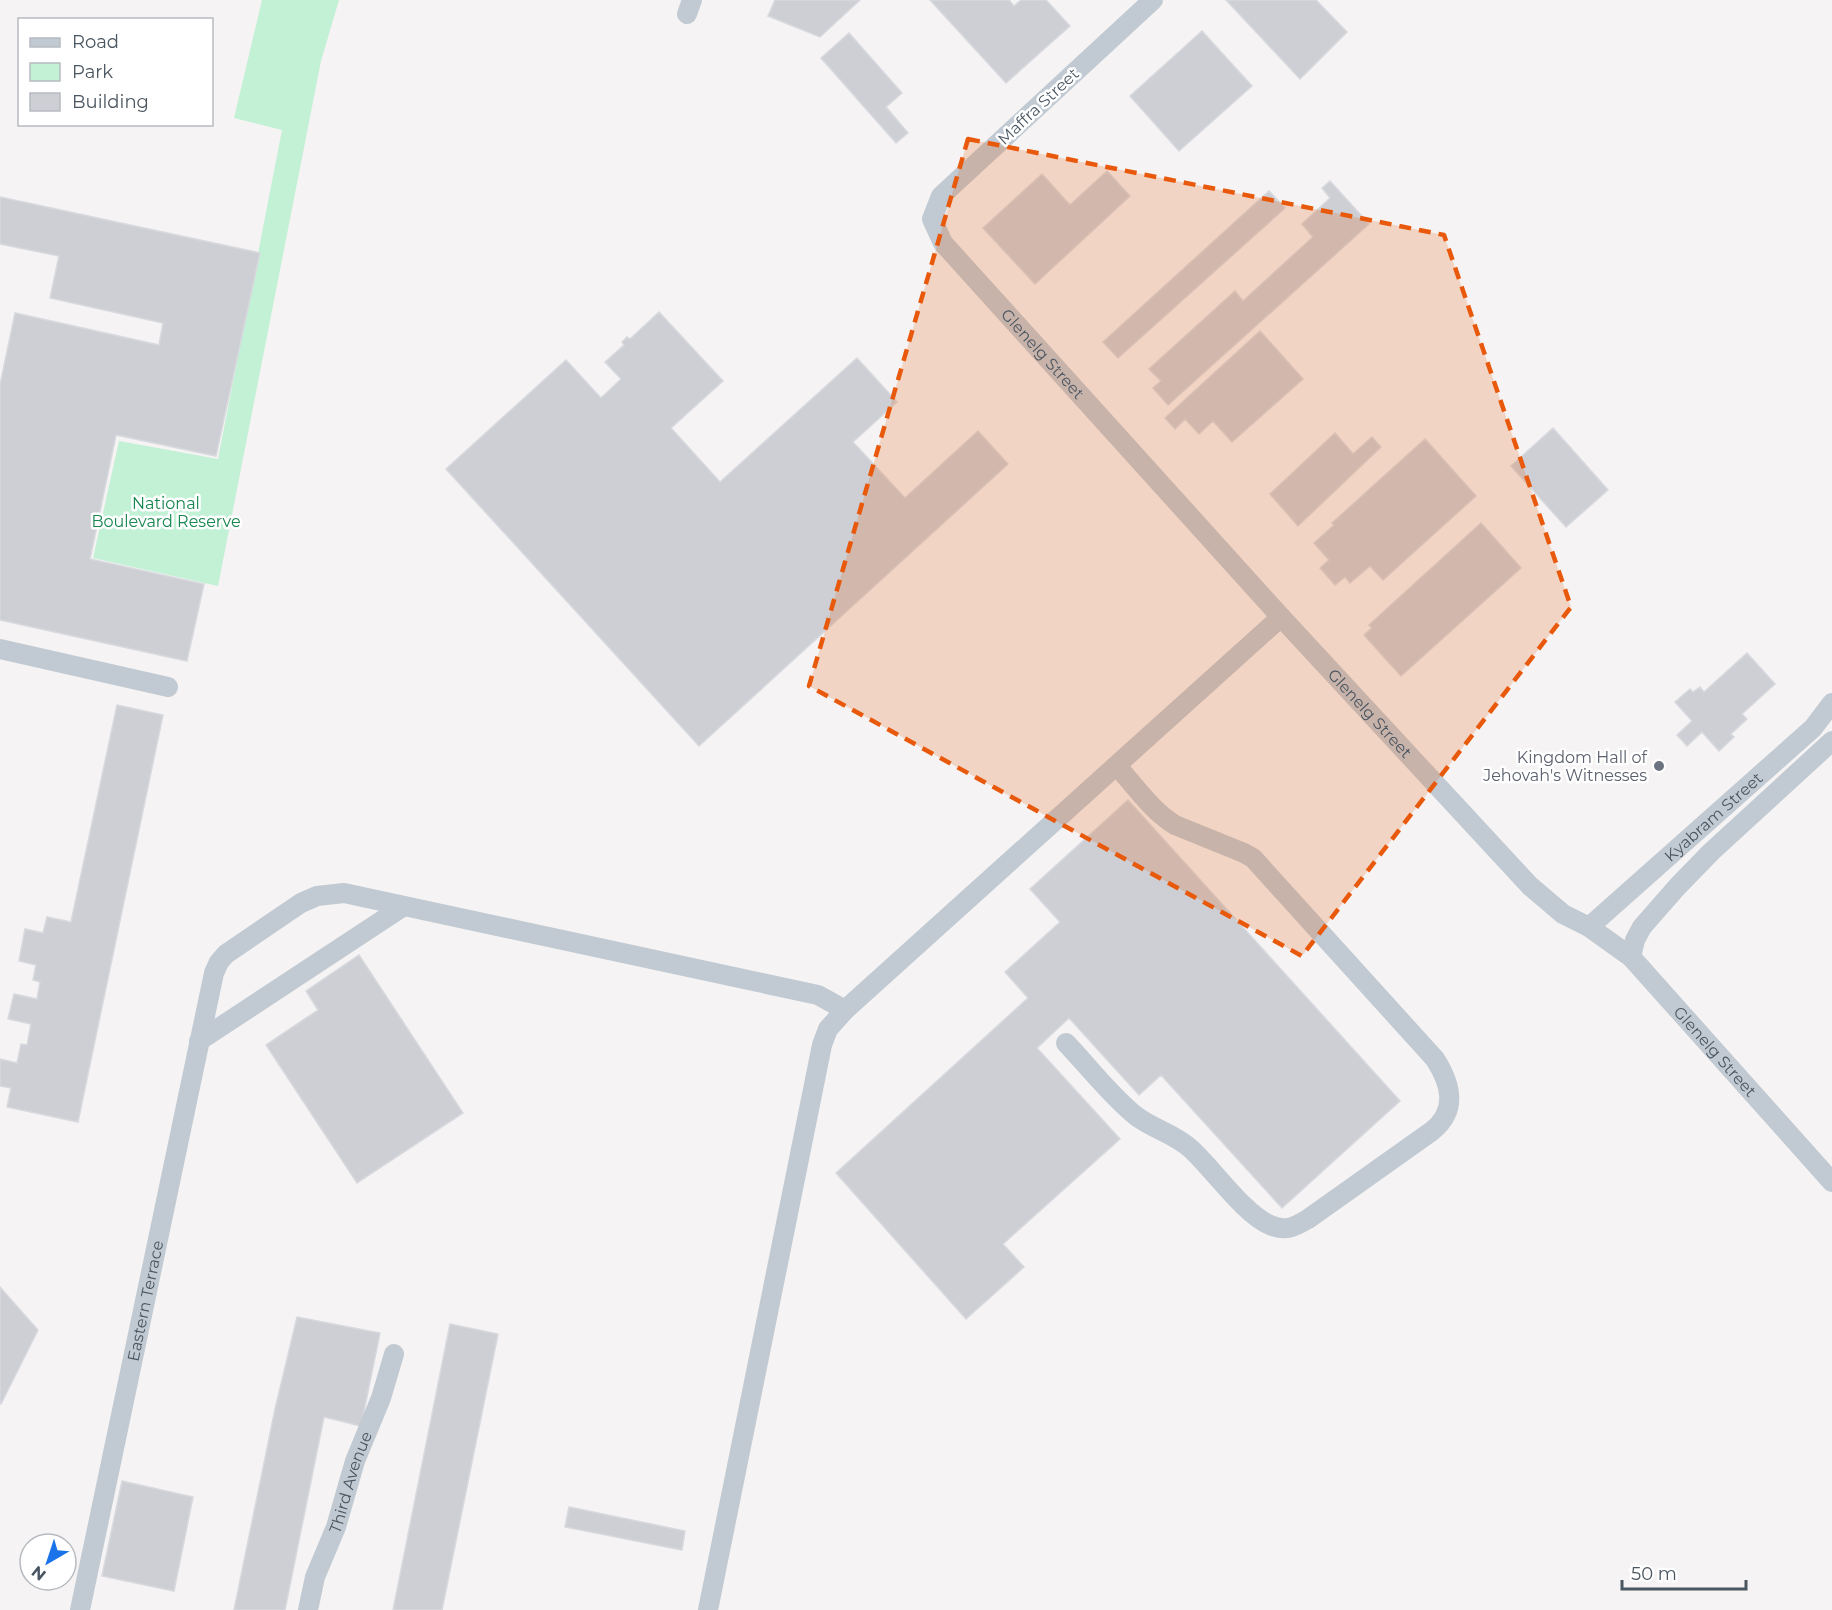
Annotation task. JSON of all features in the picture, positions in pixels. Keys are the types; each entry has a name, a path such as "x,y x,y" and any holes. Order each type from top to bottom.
{"street":[{"name":"Maffra Street","path":"932,219 941,196 1153,0"},
{"name":"Glenelg Street","path":"932,219 943,243 1281,617 1530,886 1563,914 1589,927 1630,957 1832,1182"},
{"path":"708,1610 822,1045 828,1029 844,1011 1281,617"},
{"path":"0,649 168,687"},
{"name":"Kyabram Street","path":"1589,927 1829,715"},
{"name":"Kyabram Street","path":"1630,957 1642,927 1677,886 1832,741"},
{"path":"1066,1043 1135,1115 1184,1143 1252,1212 1267,1224 1284,1230 1301,1223 1432,1131 1448,1112 1447,1082 1443,1071 1430,1053 1253,858 1166,819 1158,813 1117,766"},
{"name":"Eastern Terrace","path":"80,1610 209,990 219,962 226,954 301,903 317,896 344,893 818,995 844,1011"},
{"path":"199,1041 404,906"},
{"name":"Third Avenue","path":"308,1610 315,1577 336,1527 355,1461 381,1398 394,1354"}],"highlighted area":[{"path":"968,139 1444,235 1571,607 1302,956 809,686"}],"green space":[{"name":"National Boulevard Reserve","path":"262,0 339,0 321,61 218,586 93,558 119,441 218,459 282,130 234,118"}],"building":[{"path":"775,0 860,0 820,37 768,16"},
{"path":"930,0 1009,0 1014,6 1021,0 1046,0 1070,26 1006,83"},
{"path":"1226,0 1316,0 1347,32 1300,79"},
{"path":"1202,31 1252,86 1179,151 1130,96"},
{"path":"849,33 902,93 886,107 908,133 896,143 821,58"},
{"path":"1107,171 1130,196 1035,284 983,228 1042,174 1070,205"},
{"path":"1330,181 1369,224 1168,405 1153,388 1161,381 1149,369 1235,291 1243,301 1313,237 1302,224 1330,198 1322,188"},
{"path":"1269,191 1285,208 1118,358 1103,342"},
{"path":"0,197 260,253 216,456 116,435 90,559 204,584 187,661 0,620 0,385 15,313 159,345 163,323 50,298 59,256 0,244"},
{"path":"659,312 723,381 671,428 720,482 857,358 897,402 853,442 905,498 978,431 1008,464 699,746 446,469 566,360 601,398 621,379 605,362 624,345 622,342 627,337 630,339"},
{"path":"1260,331 1303,379 1232,442 1213,421 1199,434 1185,419 1175,429 1165,418"},
{"path":"1553,428 1608,490 1566,527 1511,466"},
{"path":"1335,433 1353,454 1372,437 1381,447 1298,526 1270,494"},
{"path":"1425,439 1476,496 1383,580 1370,566 1350,583 1345,577 1335,585 1320,568 1329,560 1314,543 1334,525 1332,523"},
{"path":"1481,523 1521,568 1401,676 1364,635 1372,628 1369,625"},
{"path":"1747,653 1775,684 1742,714 1747,719 1731,734 1734,737 1719,751 1702,732 1687,746 1677,735 1692,721 1675,702 1690,689 1693,692 1700,687 1704,692"},
{"path":"117,705 163,715 78,1122 7,1107 11,1088 0,1086 0,1059 17,1063 21,1044 27,1045 31,1024 8,1019 14,994 37,999 40,982 33,980 36,965 19,961 25,929 43,933 47,917 71,922"},
{"path":"1128,800 1400,1101 1282,1208 1161,1075 1139,1095 1069,1018 1037,1048 1120,1139 1003,1244 1024,1267 966,1319 836,1173 1028,998 1005,972 1060,922 1030,889"},
{"path":"359,955 463,1113 357,1183 266,1045 318,1010 306,991"},
{"path":"0,1287 38,1330 1,1404 0,1403"},
{"path":"297,1317 380,1333 361,1426 324,1417 285,1610 234,1610 275,1409"},
{"path":"450,1324 498,1334 442,1610 393,1610"},
{"path":"122,1481 193,1497 174,1591 102,1576"},
{"path":"569,1507 685,1531 682,1550 565,1527"}],"place":[{"name":"Kingdom Hall of Jehovah's Witnesses","path":"1659,766"}]}
